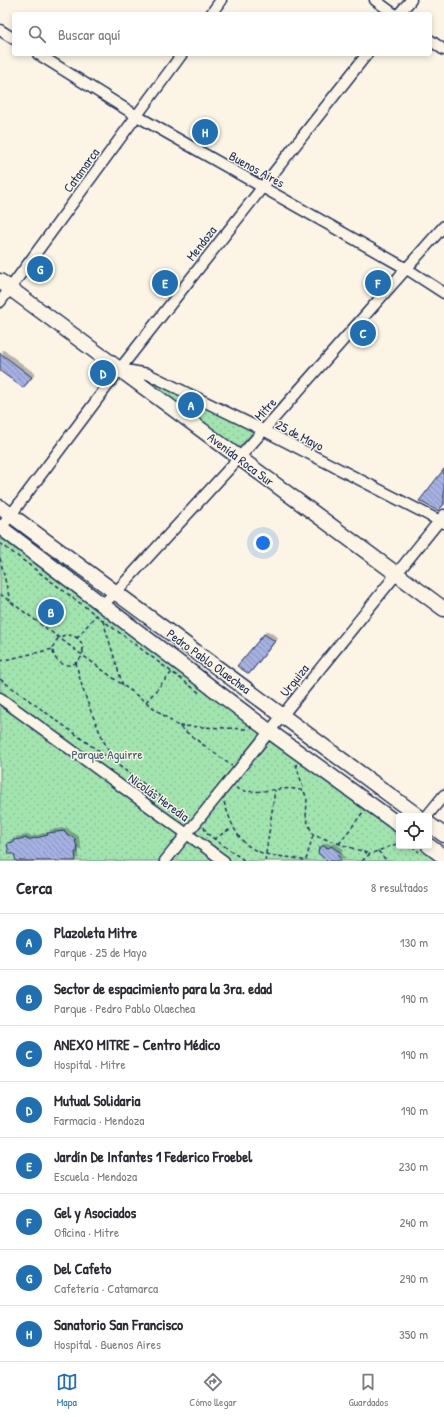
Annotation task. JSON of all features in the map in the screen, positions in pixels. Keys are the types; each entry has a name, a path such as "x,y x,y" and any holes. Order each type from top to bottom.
{"street":[{"path":"212,12 221,0"},
{"path":"376,0 391,12"},
{"path":"401,12 411,0"},
{"path":"0,30 12,38"},
{"path":"432,41 444,50"},
{"name":"Buenos Aires","path":"41,56 137,116 407,269 444,293"},
{"name":"Catamarca","path":"0,302 5,284 137,116 181,56"},
{"name":"Mendoza","path":"1,527 5,511 120,369 365,56"},
{"name":"Mitre","path":"99,610 239,458 444,226"},
{"name":"Avenida Roca Sur","path":"5,284 444,609"},
{"name":"25 de Mayo","path":"120,369 148,374 264,430 442,520"},
{"name":"Pedro Pablo Olaechea","path":"5,511 414,813"},
{"name":"Urquiza","path":"165,861 187,834 202,825 266,736 396,573 442,520"},
{"name":"Pedro Pablo Olaechea","path":"1,527 99,610 266,736 396,823"},
{"name":"Nicolás Heredia","path":"0,698 224,861"},
{"path":"430,813 444,795"},
{"path":"432,826 444,835"},
{"path":"432,848 444,857"}],"path":[{"path":"0,543 99,610 123,686"},
{"path":"0,558 10,602"},
{"path":"0,594 232,766"},
{"path":"77,638 99,610"},
{"path":"103,620 203,696"},
{"path":"68,635 77,638 82,646 82,655 76,662 67,665 58,661 55,658 53,649 59,638 68,635"},
{"path":"0,661 53,649"},
{"path":"76,662 81,687 89,709 114,762"},
{"path":"146,702 172,672"},
{"path":"0,679 202,825 206,833 245,861"},
{"path":"241,724 247,729"},
{"path":"178,726 247,729 266,736"},
{"path":"219,807 224,801 232,828 252,849 266,854 306,861 314,835 306,818 306,800 295,760 301,764"},
{"path":"239,782 235,788 243,792 276,789 304,792"},
{"path":"264,861 276,789"},
{"path":"339,844 364,811"},
{"path":"214,839 232,828"},
{"path":"314,835 370,854"},
{"path":"362,861 370,854 396,844"},
{"path":"378,851 387,861"}],"green space":[{"path":"137,376 154,381 255,430 237,450"},
{"name":"Parque Aguirre","path":"0,536 263,732 261,735 396,829 396,849 424,849 441,861 0,861"}],"building":[{"path":"0,353 32,377 23,388 0,371"},
{"path":"444,469 444,504 438,511 419,501"},
{"path":"264,634 275,641 249,674 237,666"},
{"path":"65,831 65,833 75,839 78,852 75,852 76,861 16,861 14,854 9,854 7,843 14,842 13,840 27,838 27,840 48,835 47,833"},
{"path":"323,846 329,848 331,846 341,853 338,856 342,861 327,861 318,853 319,848"}],"place":[{"name":"Sanatorio San Francisco","path":"205,132"},
{"name":"Del Cafeto","path":"40,269"},
{"name":"Jardín De Infantes 1 Federico Froebel","path":"165,283"},
{"name":"Gel y Asociados","path":"378,283"},
{"name":"ANEXO MITRE - Centro Médico","path":"363,333"},
{"name":"Mutual Solidaria","path":"103,373"},
{"name":"Plazoleta Mitre","path":"191,405"},
{"name":"Sector de espacimiento para la 3ra. edad","path":"51,612"}]}
